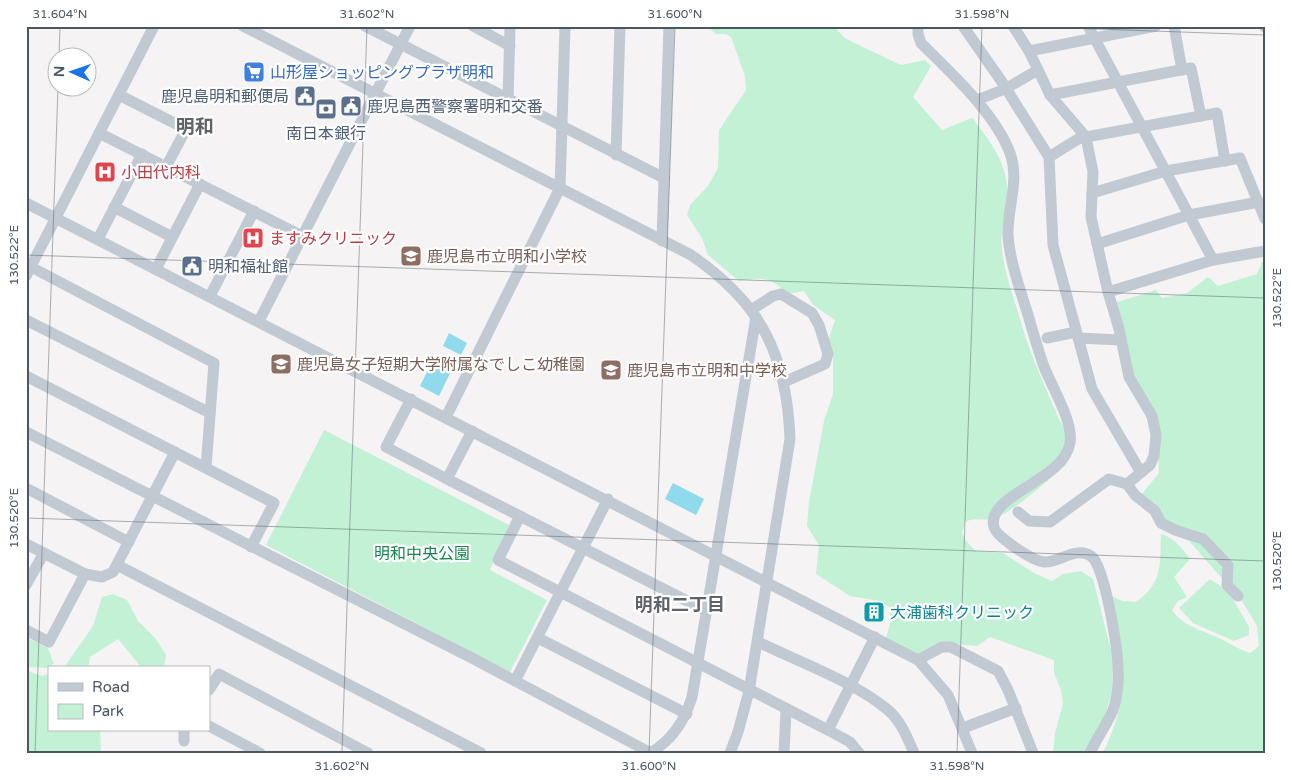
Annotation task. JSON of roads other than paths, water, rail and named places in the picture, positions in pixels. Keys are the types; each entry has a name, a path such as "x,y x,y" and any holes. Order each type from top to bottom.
{"street":[{"path":"154,26 29,271 214,363 206,467"},
{"path":"243,26 691,255 732,287 754,313 779,363 784,382 790,439 749,691 741,724 730,753"},
{"path":"365,26 664,178"},
{"path":"259,321 410,26"},
{"path":"473,26 510,46"},
{"path":"508,100 510,26"},
{"path":"446,417 560,188 565,26"},
{"path":"616,155 620,26"},
{"path":"662,241 669,26"},
{"path":"918,26 921,43 977,100 1010,153 1014,182 1009,218 1010,248 1044,366 1070,433 1067,453 1062,462 1049,474 1009,499 996,514 994,529 1012,545 1043,562 1079,553 1091,556 1097,562 1110,609 1118,670 1113,710 1090,753"},
{"path":"963,26 1002,82 1049,157 1052,245 1092,389 1140,471"},
{"path":"1013,26 1029,51 1050,95 1086,137 1093,172 1091,217 1108,292 1129,377 1152,416 1156,435 1154,456 1150,465 1140,471 1127,484"},
{"path":"1088,26 1212,260"},
{"path":"1174,26 1182,70"},
{"path":"1029,51 1151,27"},
{"path":"1050,95 1191,68 1200,116"},
{"path":"977,100 1005,89 1038,70"},
{"path":"119,95 186,129 166,167"},
{"path":"1049,157 1086,137 1217,112 1225,161"},
{"path":"99,133 302,236"},
{"path":"98,239 142,154"},
{"path":"1092,193 1166,171 1240,158 1265,219"},
{"path":"156,269 200,184"},
{"path":"1097,244 1189,215 1259,202"},
{"path":"26,203 608,499 918,660 948,695 972,753"},
{"path":"114,207 172,237"},
{"path":"210,296 254,211"},
{"path":"1108,292 1212,260 1265,251"},
{"path":"26,432 651,753 663,744 687,714 692,697 754,313 773,296 781,294 812,313 819,325 828,354 825,364 784,382"},
{"path":"26,320 210,413"},
{"path":"1047,338 1077,335 1121,340"},
{"path":"26,376 274,503 251,547"},
{"path":"411,399 386,447 705,610"},
{"path":"447,479 472,431"},
{"path":"26,544 85,574 102,577 113,572 175,452"},
{"path":"1018,512 1029,521 1050,522 1109,479 1127,484 1136,495 1155,511 1161,523 1175,530 1203,539 1228,565 1227,585 1238,596"},
{"path":"26,488 129,542"},
{"path":"514,681 538,638 608,499"},
{"path":"520,516 498,560 749,691 828,730 850,742 859,753"},
{"path":"26,585 44,553"},
{"path":"117,565 481,753"},
{"path":"26,630 49,642 85,574"},
{"path":"828,730 875,637"},
{"path":"538,638 687,714"},
{"path":"758,642 850,686 889,710 904,730 914,753"},
{"path":"918,660 942,647 951,647 998,670 1016,708 1033,753"},
{"path":"210,688 219,674 368,753"},
{"path":"963,728 1016,708"},
{"path":"784,753 786,710"},
{"path":"210,727 260,753"}],"water":[{"path":"449,333 467,343 461,355 443,346"},
{"path":"435,356 454,365 439,396 420,386"},
{"path":"673,483 704,499 696,515 665,499"}],"place":[{"name":"山形屋ショッピングプラザ明和","path":"254,72"},
{"name":"鹿児島明和郵便局","path":"305,96"},
{"name":"鹿児島西警察署明和交番","path":"351,106"},
{"name":"南日本銀行","path":"326,109"},
{"name":"小田代内科","path":"105,172"},
{"name":"ますみクリニック","path":"253,238"},
{"name":"鹿児島市立明和小学校","path":"411,256"},
{"name":"明和福祉館","path":"192,266"},
{"name":"鹿児島女子短期大学附属なでしこ幼稚園","path":"281,364"},
{"name":"鹿児島市立明和中学校","path":"611,370"},
{"name":"大浦歯科クリニック","path":"874,612"}],"district":[{"name":"明和","path":"195,126"},
{"name":"明和二丁目","path":"680,605"}],"park label":[{"name":"明和中央公園","path":"422,553"}]}
